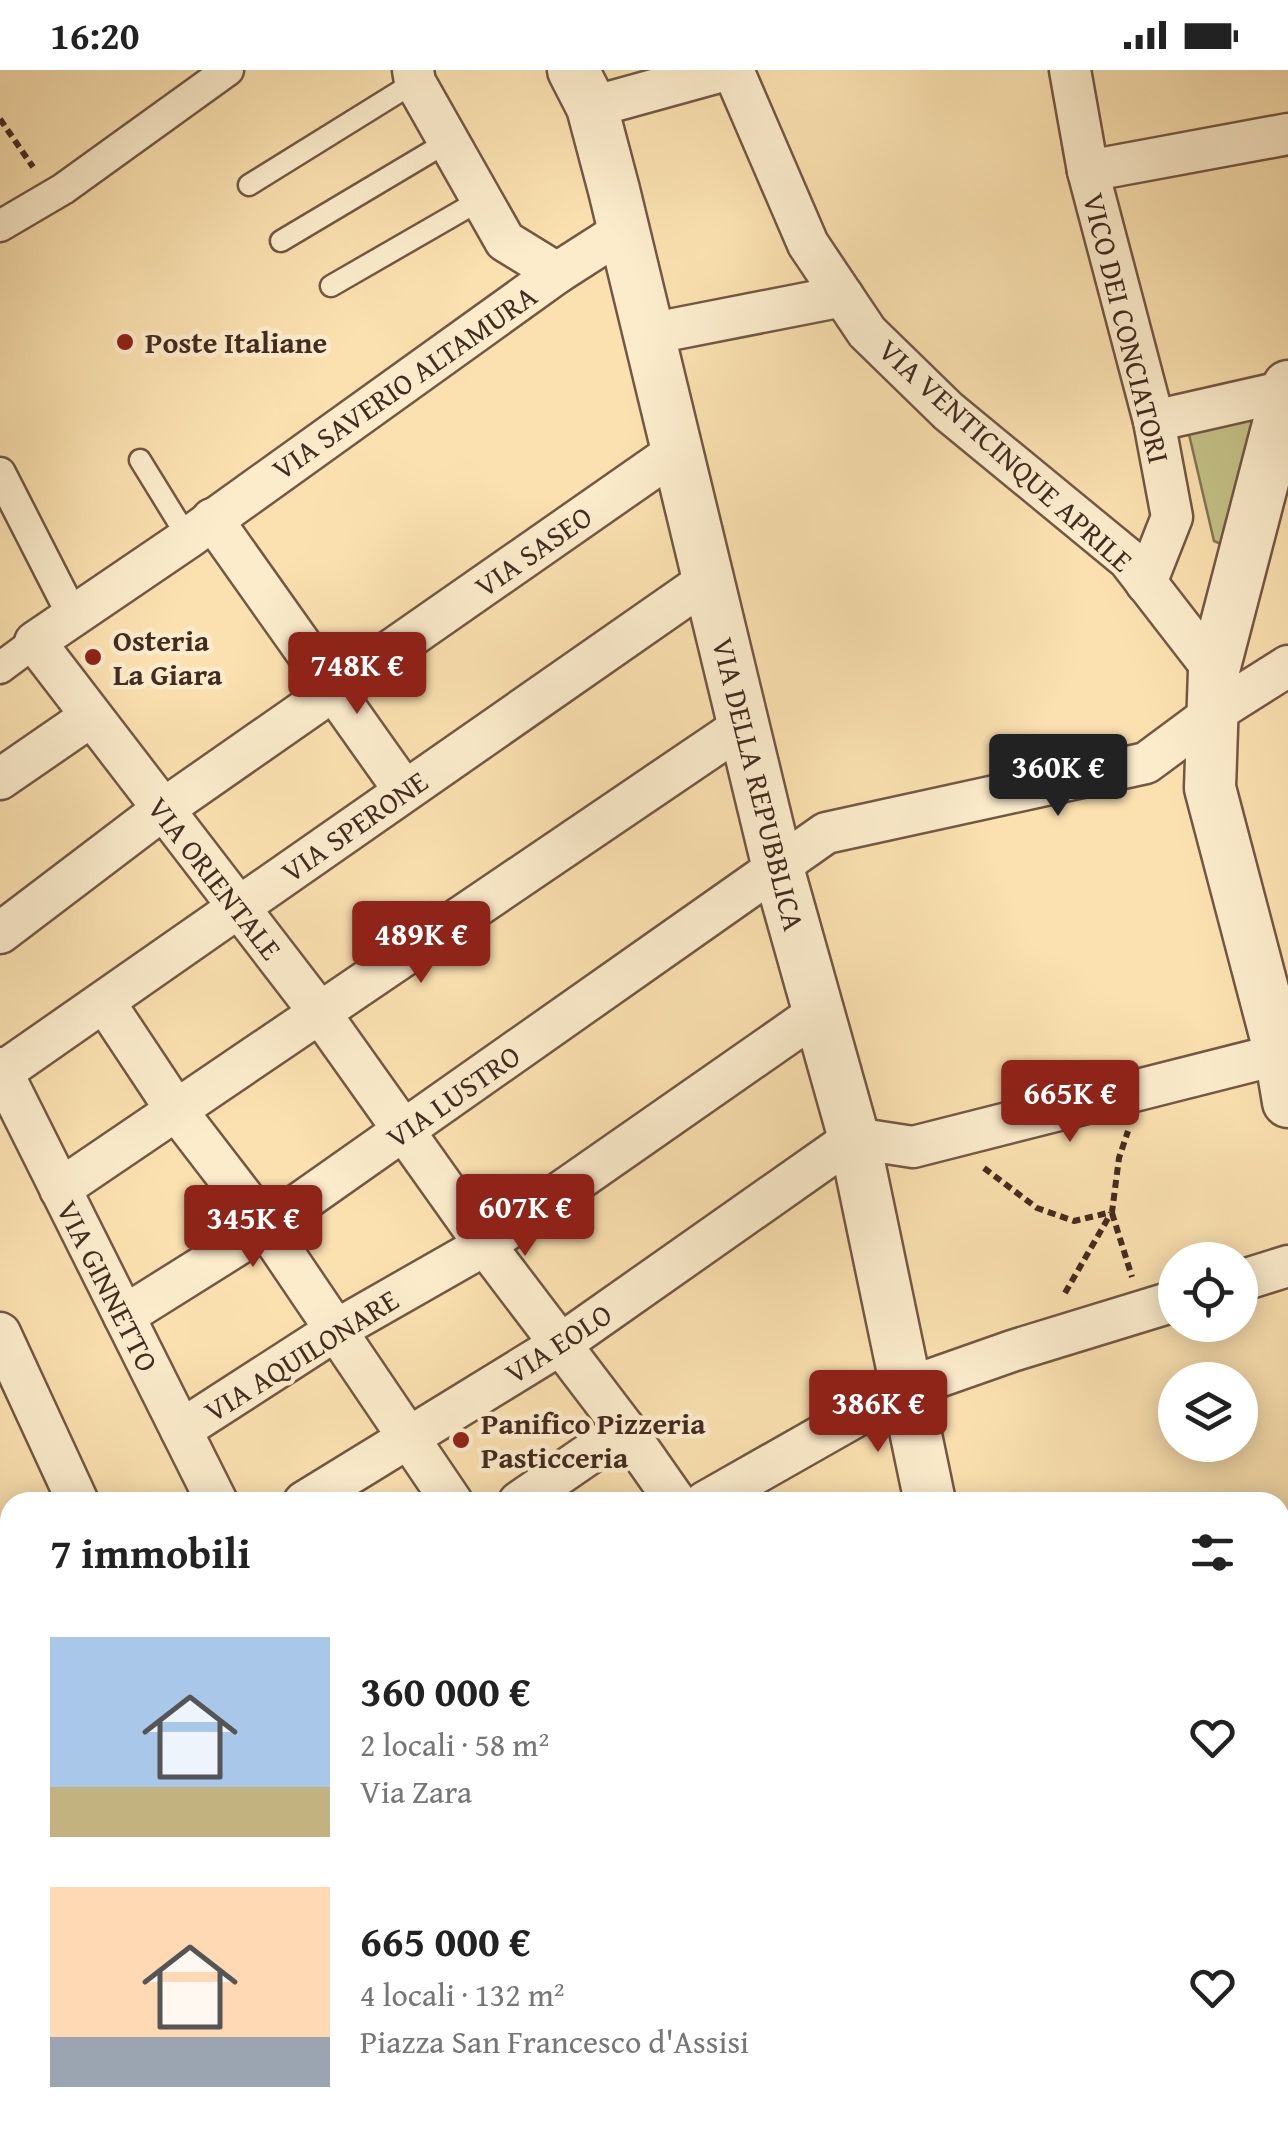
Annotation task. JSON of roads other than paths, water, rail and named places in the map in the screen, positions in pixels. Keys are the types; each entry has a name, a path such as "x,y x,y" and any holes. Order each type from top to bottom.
{"street":[{"path":"0,226 58,192 228,70"},
{"path":"583,89 730,70"},
{"name":"VIA VENTICINQUE APRILE","path":"730,70 808,244 867,332 948,411 1128,559 1213,692"},
{"name":"VICO DEI CONCIATORI","path":"1070,70 1088,171 1154,421 1172,517 1146,583"},
{"path":"414,76 505,241 558,273"},
{"name":"VIA DELLA REPUBBLICA","path":"583,89 624,230 778,868 854,1138 928,1492"},
{"path":"1088,171 1288,134"},
{"name":"VIA SAVERIO ALTAMURA","path":"0,668 624,230"},
{"path":"649,334 844,296"},
{"path":"1154,421 1287,388 1213,692 1210,788 1280,1054 1288,1102"},
{"name":"VIA SASEO","path":"0,932 162,810 677,451"},
{"path":"0,475 73,616"},
{"path":"200,528 332,691 404,790"},
{"name":"VIA SPERONE","path":"1,1071 105,1003 708,580"},
{"name":"VIA ORIENTALE","path":"35,642 320,1012 402,1131 669,1492"},
{"name":"VIA LUSTRO","path":"124,1316 266,1227 826,834 1146,764 1213,692 1287,668"},
{"path":"0,779 90,717"},
{"path":"60,1189 744,725"},
{"path":"105,1003 176,1110 266,1227 445,1492"},
{"name":"VIA AQUILONARE","path":"181,1430 336,1330 485,1245 819,1012"},
{"path":"854,1138 913,1147 1280,1054"},
{"name":"VIA GINNETTO","path":"1,1071 212,1492"},
{"name":"VIA EOLO","path":"320,1492 561,1344 854,1138"},
{"path":"1258,1275 1288,1266"},
{"path":"723,1492 904,1389 1158,1306"},
{"path":"0,1333 73,1492"},
{"path":"533,1492 624,1429"}],"lane":[{"path":"249,185 414,76"},
{"path":"281,242 449,141"},
{"path":"331,286 482,200"},
{"path":"140,460 200,528"}],"place":[{"name":"Poste Italiane","path":"125,342"},
{"name":"Osteria La Giara","path":"93,657"},
{"name":"Panifico Pizzeria Pasticceria","path":"461,1440"}]}
